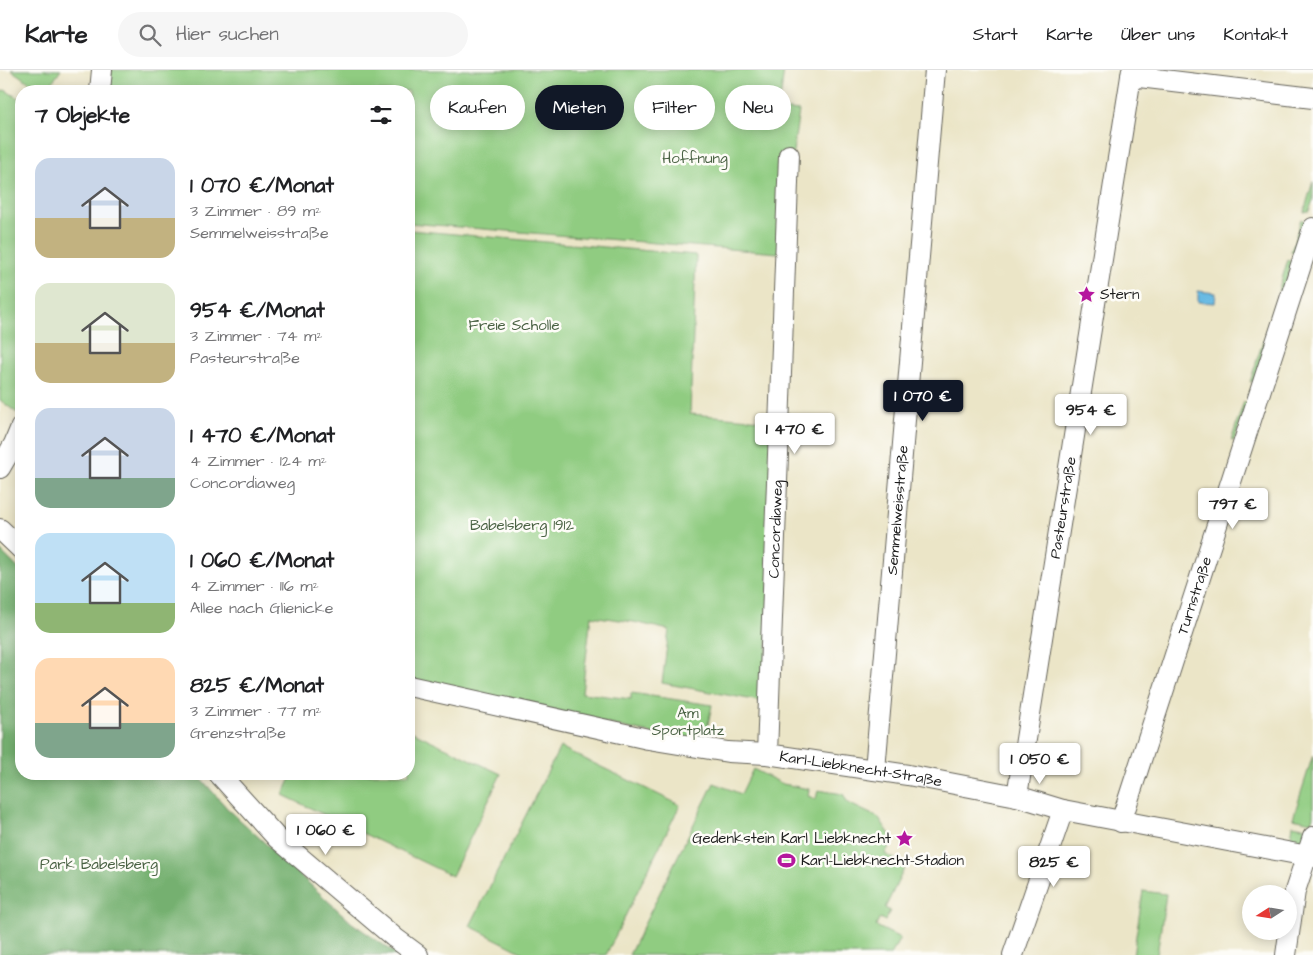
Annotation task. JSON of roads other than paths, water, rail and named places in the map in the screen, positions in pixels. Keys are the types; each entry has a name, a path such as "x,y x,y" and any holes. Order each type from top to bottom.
{"street":[{"path":"101,85 102,70"},
{"name":"Semmelweisstraße","path":"875,770 935,70"},
{"path":"1131,73 1313,98"},
{"name":"Pasteurstraße","path":"1016,796 1131,73"},
{"name":"Concordiaweg","path":"767,754 789,155"},
{"name":"Turnstraße","path":"1121,822 1313,228"},
{"path":"0,468 15,441"},
{"path":"0,529 15,543"},
{"name":"Karl-Liebknecht-Straße","path":"415,687 648,739 728,752 767,754 875,770 1016,796 1063,810 1121,822 1310,857"},
{"path":"224,780 276,838 395,938 418,955"},
{"path":"1013,955 1063,810"},
{"path":"1286,955 1295,891 1310,857 1313,837"}],"water":[{"path":"1198,291 1216,293 1215,303 1198,302"}],"place":[{"name":"Stern","path":"1086,294"},
{"name":"Gedenkstein Karl Liebknecht","path":"905,838"},
{"name":"Karl-Liebknecht-Stadion","path":"787,860"}],"park label":[{"name":"Hoffnung","path":"695,158"},
{"name":"Freie Scholle","path":"514,325"},
{"name":"Babelsberg 1912","path":"522,525"},
{"name":"Am Sportplatz","path":"688,722"},
{"name":"Park Babelsberg","path":"99,864"}]}
